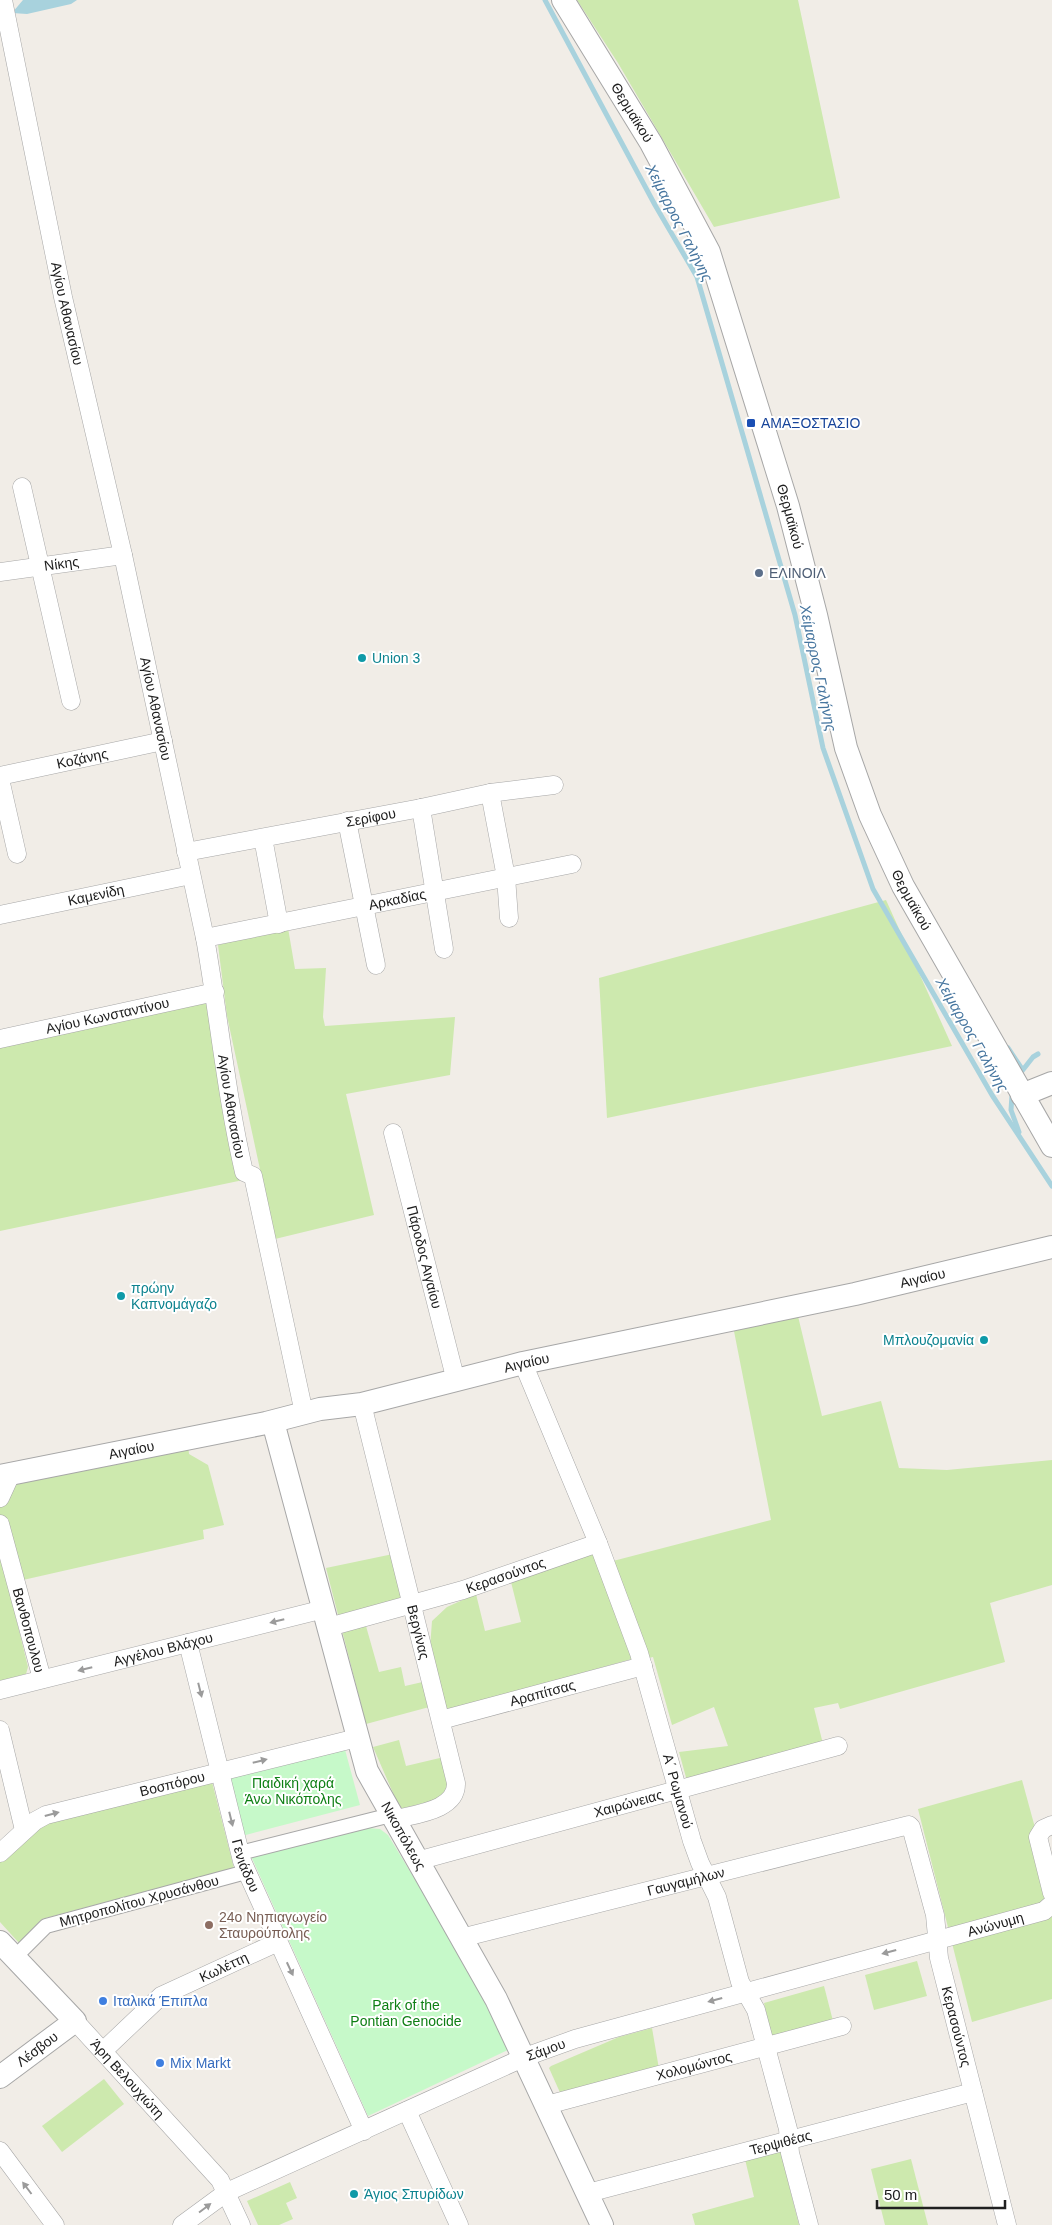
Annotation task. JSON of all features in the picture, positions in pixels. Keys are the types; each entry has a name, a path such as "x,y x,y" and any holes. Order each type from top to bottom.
{"street":[{"name":"Θερμαϊκού","path":"563,0 651,143 710,252 801,554 838,716 860,789 903,886 1052,1146"},
{"name":"Αγίου Αθανασίου","path":"3,7 64,297 123,555 205,938 215,992 234,1127 244,1172 253,1176 304,1413"},
{"path":"22,487 71,701"},
{"name":"Νίκης","path":"0,572 123,555"},
{"name":"Κοζάνης","path":"0,778 163,741"},
{"path":"0,778 17,854"},
{"name":"Σερίφου","path":"186,852 421,808 490,793 554,785"},
{"path":"490,793 506,877 509,918"},
{"path":"421,808 444,949"},
{"path":"347,822 376,965"},
{"path":"263,838 279,924"},
{"name":"Αρκαδίας","path":"205,938 436,893 572,864"},
{"name":"Καμενίδη","path":"0,915 191,874"},
{"name":"Αγίου Κωνσταντίνου","path":"0,1039 215,992"},
{"path":"1022,1094 1052,1084"},
{"name":"Πάροδος Αιγαίου","path":"393,1133 456,1381"},
{"name":"Αιγαίου","path":"5,1475 273,1422 304,1413 362,1404 523,1363 855,1294 1052,1247"},
{"name":"Α΄ Ρωμανού","path":"523,1363 598,1542 643,1666 677,1791 695,1848 706,1877 718,1897 740,1982 754,2004 809,2225"},
{"name":"Βεργίνας","path":"362,1404 456,1783 452,1798 444,1805 392,1817"},
{"name":"Νικοπόλεως","path":"273,1422 357,1738 370,1779 496,1999 602,2225"},
{"path":"0,1498 5,1475"},
{"name":"Βανθοπουλου","path":"0,1524 42,1680"},
{"name":"Κερασούντος","path":"326,1618 411,1605 512,1574 598,1542"},
{"name":"Αγγέλου Βλάχου","path":"0,1690 188,1643 326,1618"},
{"name":"Γενιάδου","path":"188,1643 246,1872 364,2131"},
{"name":"Αραπίτσας","path":"441,1720 643,1666"},
{"path":"0,1730 24,1830"},
{"name":"Βοσπόρου","path":"0,1853 24,1830 46,1815 357,1738"},
{"name":"Χαιρώνειας","path":"417,1861 838,1746"},
{"path":"240,1853 392,1817"},
{"name":"Γαυγαμήλων","path":"462,1938 903,1825 911,1827"},
{"path":"1052,1825 1043,1829 1038,1837 1052,1893"},
{"name":"Κερασούντος","path":"911,1827 935,1915 939,1958 1007,2225"},
{"name":"Μητροπολίτου Χρυσάνθου","path":"7,1950 46,1926 246,1872"},
{"name":"Ανώνυμη","path":"936,1940 1044,1911 1052,1904"},
{"name":"Σάμου","path":"182,2225 227,2192 525,2058 588,2034 936,1940"},
{"name":"Κωλέττη","path":"102,2051 162,1996 278,1942"},
{"name":"Άρη Βελουχιώτη","path":"7,1950 75,2021 214,2173 227,2192 241,2225"},
{"name":"Λέσβου","path":"0,2077 75,2021"},
{"name":"Χολομώντος","path":"547,2105 842,2026"},
{"name":"Τερψιθέας","path":"588,2193 973,2092"},
{"path":"408,2111 459,2225"},
{"path":"0,2151 55,2225"}],"green space":[{"path":"577,0 798,0 840,198 714,227 618,63"},
{"path":"886,900 952,1046 607,1118 599,978"},
{"path":"288,928 295,969 326,968 323,1017 325,1026 455,1017 450,1075 346,1094 374,1215 275,1239 227,1016 218,945"},
{"path":"209,1000 248,1179 0,1231 0,1047"},
{"path":"797,1312 822,1416 881,1401 899,1468 947,1470 1052,1460 1052,1585 990,1603 1005,1662 840,1709 838,1703 814,1708 823,1744 687,1781 679,1752 728,1746 714,1707 672,1725 653,1657 641,1660 639,1657 446,1711 430,1648 432,1621 447,1607 476,1594 485,1631 521,1622 511,1582 607,1548 613,1561 771,1520 733,1326"},
{"path":"188,1445 189,1454 208,1465 224,1525 203,1530 204,1539 23,1580 6,1577 28,1667 26,1674 0,1681 0,1483"},
{"path":"393,1554 405,1600 362,1612 379,1672 401,1667 405,1686 427,1681 433,1706 366,1724 326,1568"},
{"path":"399,1740 406,1766 444,1757 449,1788 436,1800 400,1809 373,1747"},
{"name":"Παιδική χαρά Άνω Νικόπολης","path":"344,1746 360,1805 242,1836 226,1776"},
{"path":"1022,1780 1052,1890 1052,1999 972,2022 918,1809"},
{"path":"212,1782 234,1868 42,1919 19,1943 0,1922 0,1862 34,1829 51,1822"},
{"name":"Park of the Pontian Genocide","path":"368,1828 380,1829 388,1835 465,1962 510,2049 368,2116 251,1856"},
{"path":"917,1961 927,1996 874,2010 865,1975"},
{"path":"824,1986 833,2021 772,2037 764,2003"},
{"path":"652,2028 659,2069 562,2097 549,2068 551,2066 619,2037"},
{"path":"104,2079 124,2104 62,2152 42,2126"},
{"path":"779,2146 799,2225 695,2225 692,2214 754,2197 744,2155"},
{"path":"911,2159 928,2225 885,2225 871,2169"},
{"path":"290,2182 297,2198 286,2203 293,2219 279,2225 258,2225 247,2201"}],"water":[{"path":"23,0 77,0 71,4 27,14 12,13"}],"waterway":[{"name":"Χείμαρρος Γαλήνης","path":"545,0 655,205 697,277 795,615 823,748 873,889 992,1095 1052,1186"},
{"name":"Χείμαρρος Γαλήνης","path":"1008,1048 1022,1069"},
{"path":"1022,1071 1033,1057 1038,1054"},
{"path":"1012,1095 1011,1110 1019,1132"}],"place":[{"name":"ΑΜΑΞΟΣΤΑΣΙΟ","path":"751,423"},
{"name":"ΕΛΙΝΟΙΛ","path":"759,573"},
{"name":"Union 3","path":"362,658"},
{"name":"πρώην Καπνομάγαζο","path":"121,1296"},
{"name":"Μπλουζομανία","path":"984,1340"},
{"name":"24ο Νηπιαγωγείο Σταυρούπολης","path":"209,1925"},
{"name":"Ιταλικά Έπιπλα","path":"103,2001"},
{"name":"Mix Markt","path":"160,2063"},
{"name":"Άγιος Σπυρίδων","path":"354,2194"}]}
